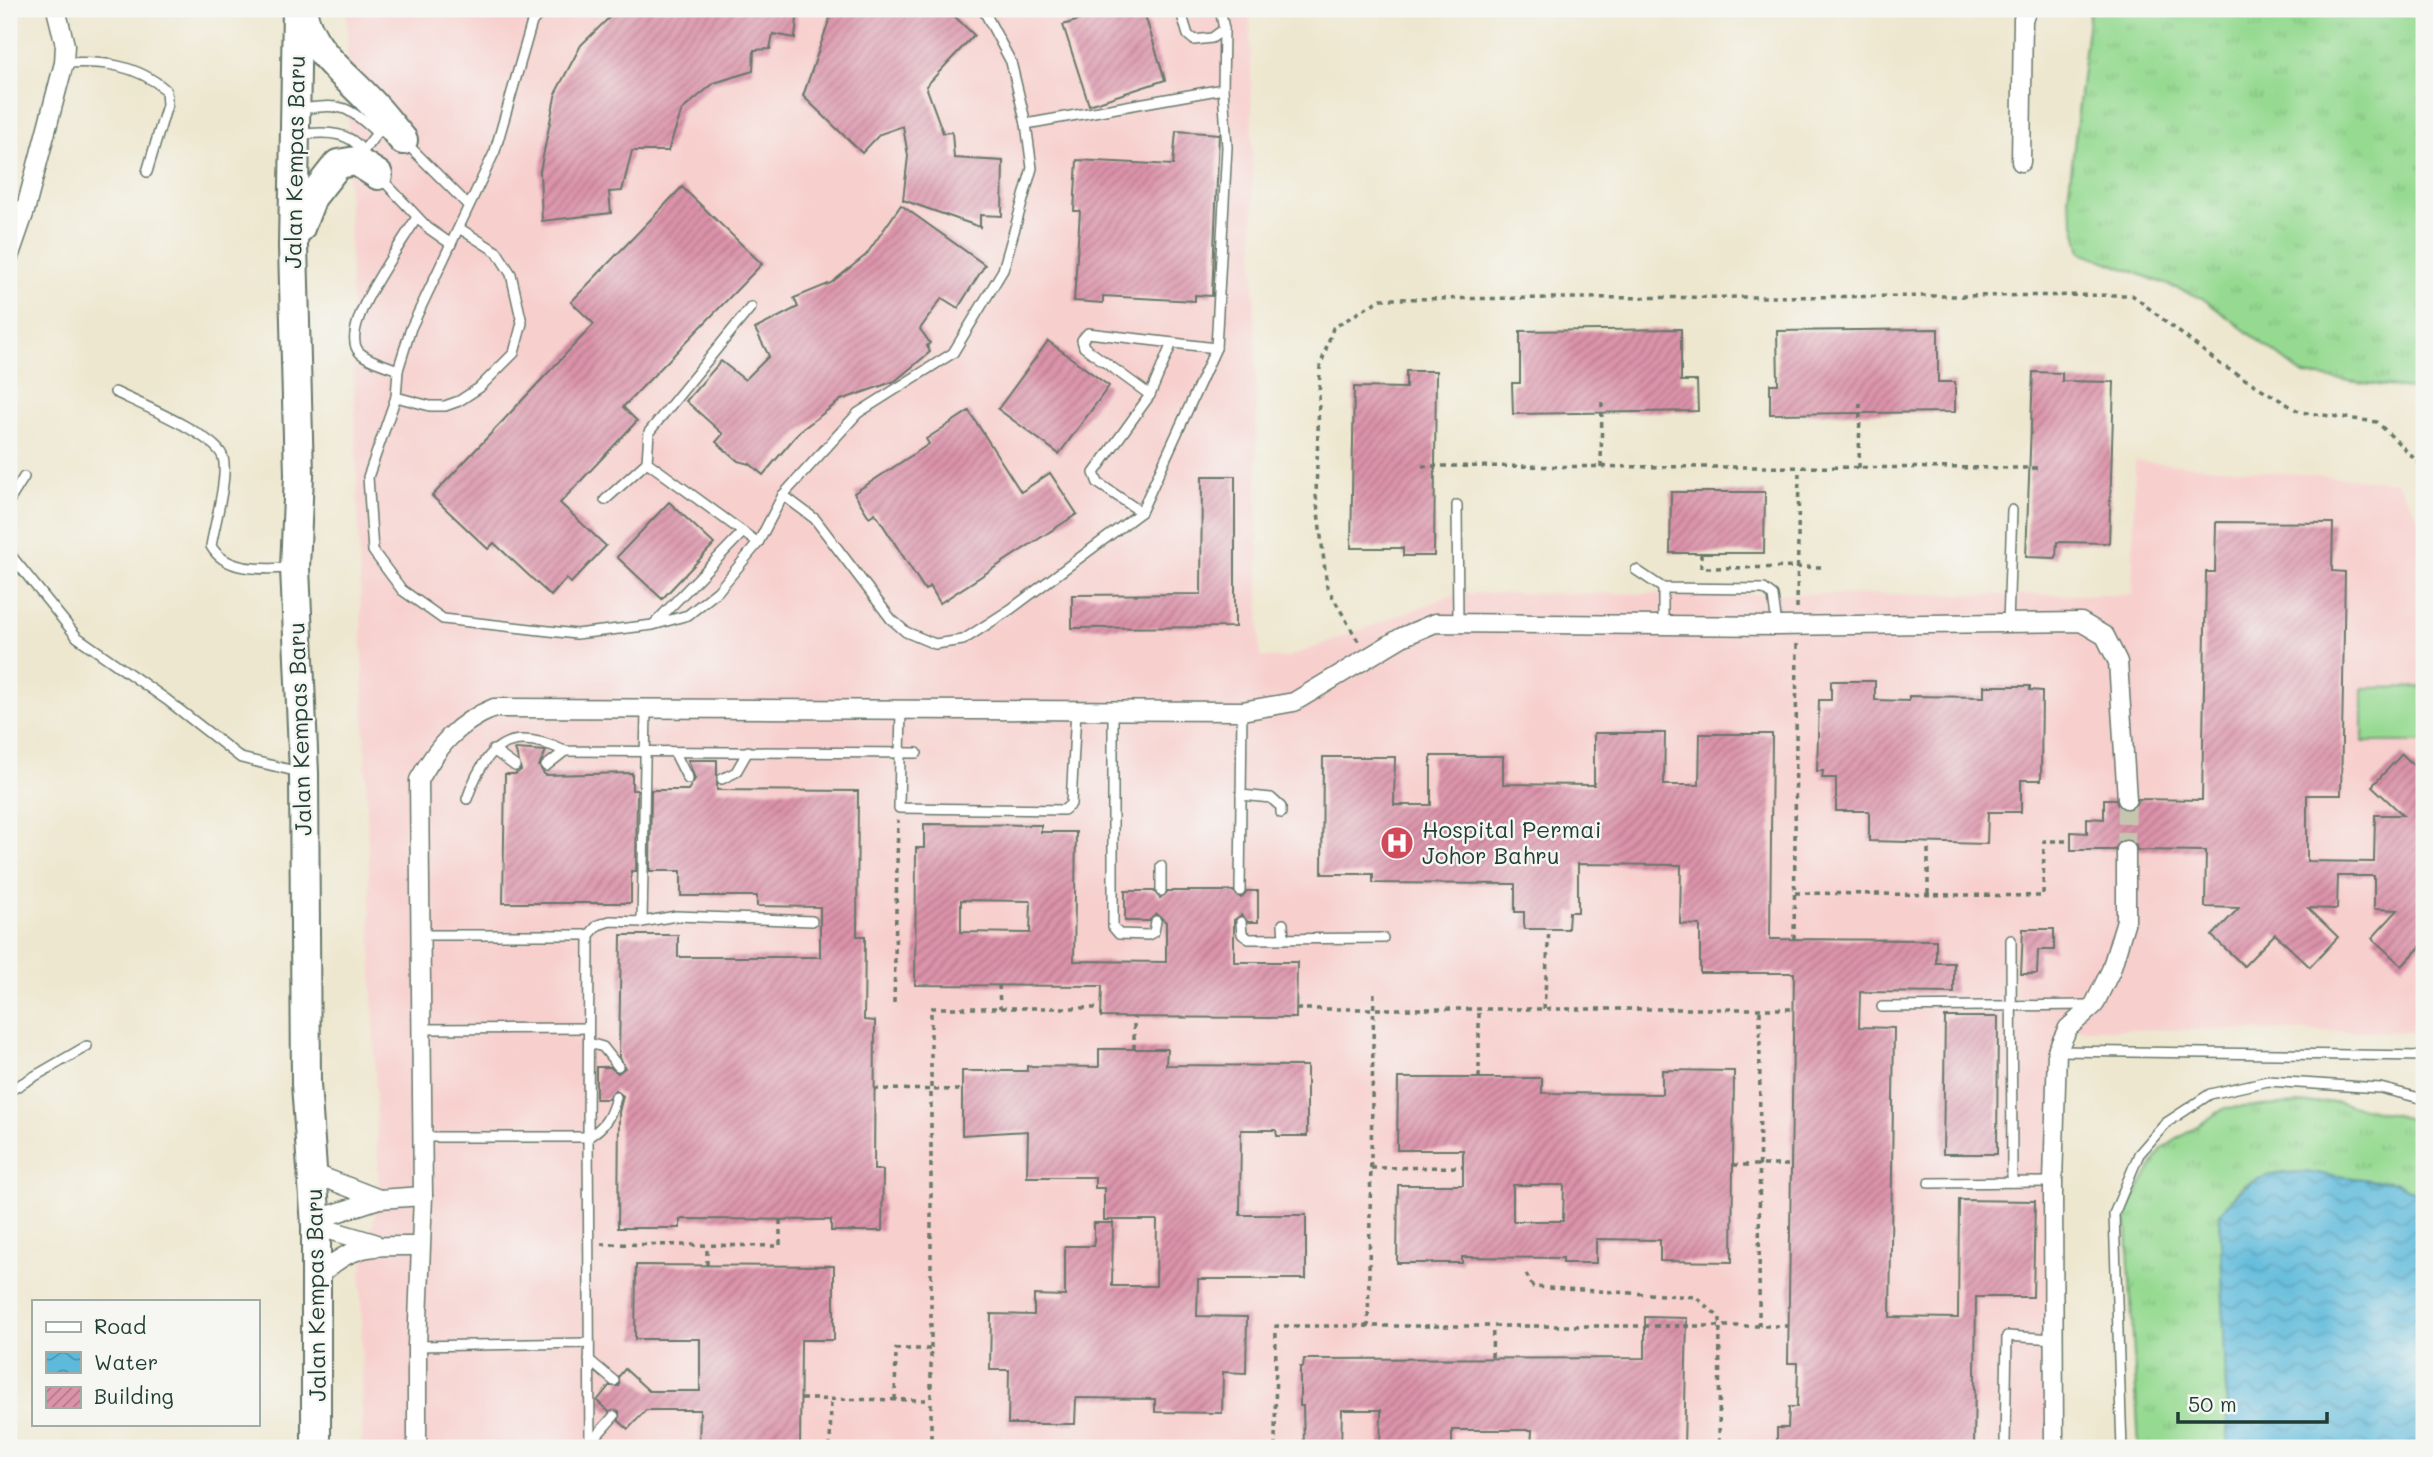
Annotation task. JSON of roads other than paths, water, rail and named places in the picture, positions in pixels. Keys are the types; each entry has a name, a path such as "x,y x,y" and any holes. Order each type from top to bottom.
{"main road":[{"name":"Jalan Kempas Baru","path":"300,9 293,246 299,475 295,568 304,773 306,1084 315,1174 316,1448"},
{"path":"300,9 306,28 322,54 371,102 390,136"},
{"path":"293,246 312,197 338,164 356,161 378,175"}],"street":[{"path":"9,257 17,207 64,63 65,45 56,9"},
{"path":"2021,162 2023,19 2028,9"},
{"path":"417,1448 417,1346 423,1196 419,780 435,751 449,735 472,717 494,708 1242,711 1294,702 1402,637 1435,623 1797,626 2081,622 2105,636 2118,662 2127,799"},
{"path":"2054,1448 2053,1182 2057,1051 2068,1028 2094,1005 2111,970 2126,920 2126,850"},
{"path":"315,1174 379,1199"},
{"path":"316,1221 379,1199 423,1196"},
{"path":"316,1221 352,1239 377,1244 420,1246"},
{"path":"316,1279 333,1260 377,1244"}],"lane":[{"path":"543,9 533,22 495,151 411,328 398,370 396,397 368,477 373,551 402,590 443,619 576,634 653,625 688,615 718,591 758,543 783,495 858,413 953,353 1003,270 1032,168 1027,124 1011,62 983,9"},
{"path":"1180,9 1188,35 1194,40 1212,38 1224,29"},
{"path":"783,495 815,519 891,619 906,632 934,644 962,640 1011,609 1140,512 1216,348 1227,147 1223,89 1224,29 1220,9"},
{"path":"64,63 96,62 138,70 166,90 167,105 148,173"},
{"path":"1027,124 1223,89"},
{"path":"297,122 337,105 353,111 390,136 468,205"},
{"path":"297,122 341,133 364,150 365,158 378,175 418,217 452,244"},
{"path":"364,150 390,136"},
{"path":"398,370 361,354 356,347 355,326 357,318 418,217"},
{"path":"396,397 430,406 444,406 459,401 487,380 514,353 522,323 511,274 497,252 459,228"},
{"path":"605,499 648,462 649,432 751,307"},
{"path":"1150,395 1084,347 1082,340 1088,334 1216,348"},
{"path":"1140,512 1098,483 1094,473 1150,395 1172,344"},
{"path":"115,392 190,429 223,456 224,470 211,546 217,557 232,565 295,568"},
{"path":"648,462 758,543"},
{"path":"9,501 24,477"},
{"path":"1457,505 1458,622"},
{"path":"2008,624 2012,510"},
{"path":"653,625 743,532"},
{"path":"9,553 76,637 167,700 217,742 241,758 304,773"},
{"path":"1636,570 1663,588 1764,589 1773,596 1777,626"},
{"path":"1663,588 1663,625"},
{"path":"901,708 899,808 1064,810 1071,804 1076,710"},
{"path":"1113,709 1113,927 1119,934 1148,935 1154,932 1156,921"},
{"path":"642,922 646,710"},
{"path":"1240,891 1242,711"},
{"path":"467,799 483,760 500,745 523,738 547,743 565,751 917,753"},
{"path":"493,750 515,765"},
{"path":"546,766 565,751"},
{"path":"722,779 736,772 748,751"},
{"path":"675,753 688,779"},
{"path":"1061,753 1073,753"},
{"path":"1241,795 1271,798 1281,807 1281,813"},
{"path":"1161,866 1161,891"},
{"path":"590,1445 589,935 598,925 610,921 642,922 676,916 812,921"},
{"path":"1241,922 1242,934 1249,939 1383,938"},
{"path":"1283,925 1284,939"},
{"path":"421,935 589,935"},
{"path":"2011,940 2011,1182"},
{"path":"1882,1007 2094,1005"},
{"path":"422,1028 588,1028"},
{"path":"589,1043 604,1047 618,1066"},
{"path":"9,1091 87,1046"},
{"path":"2057,1051 2424,1056"},
{"path":"2122,1448 2114,1214 2138,1154 2166,1123 2210,1094 2268,1081 2381,1088 2424,1099"},
{"path":"422,1137 588,1137 601,1129 611,1116 616,1097"},
{"path":"1928,1183 2053,1182"},
{"path":"2005,1443 2007,1336 2054,1339"},
{"path":"417,1346 589,1343"},
{"path":"589,1360 614,1381"},
{"path":"590,1445 614,1416"}],"water":[{"path":"2302,1172 2397,1183 2424,1197 2424,1448 2228,1448 2220,1214 2238,1193 2255,1181 2274,1175"}],"tunnel":[{"path":"2126,850 2127,799"}],"place":[{"name":"Hospital Permai Johor Bahru","path":"1397,843"}]}
